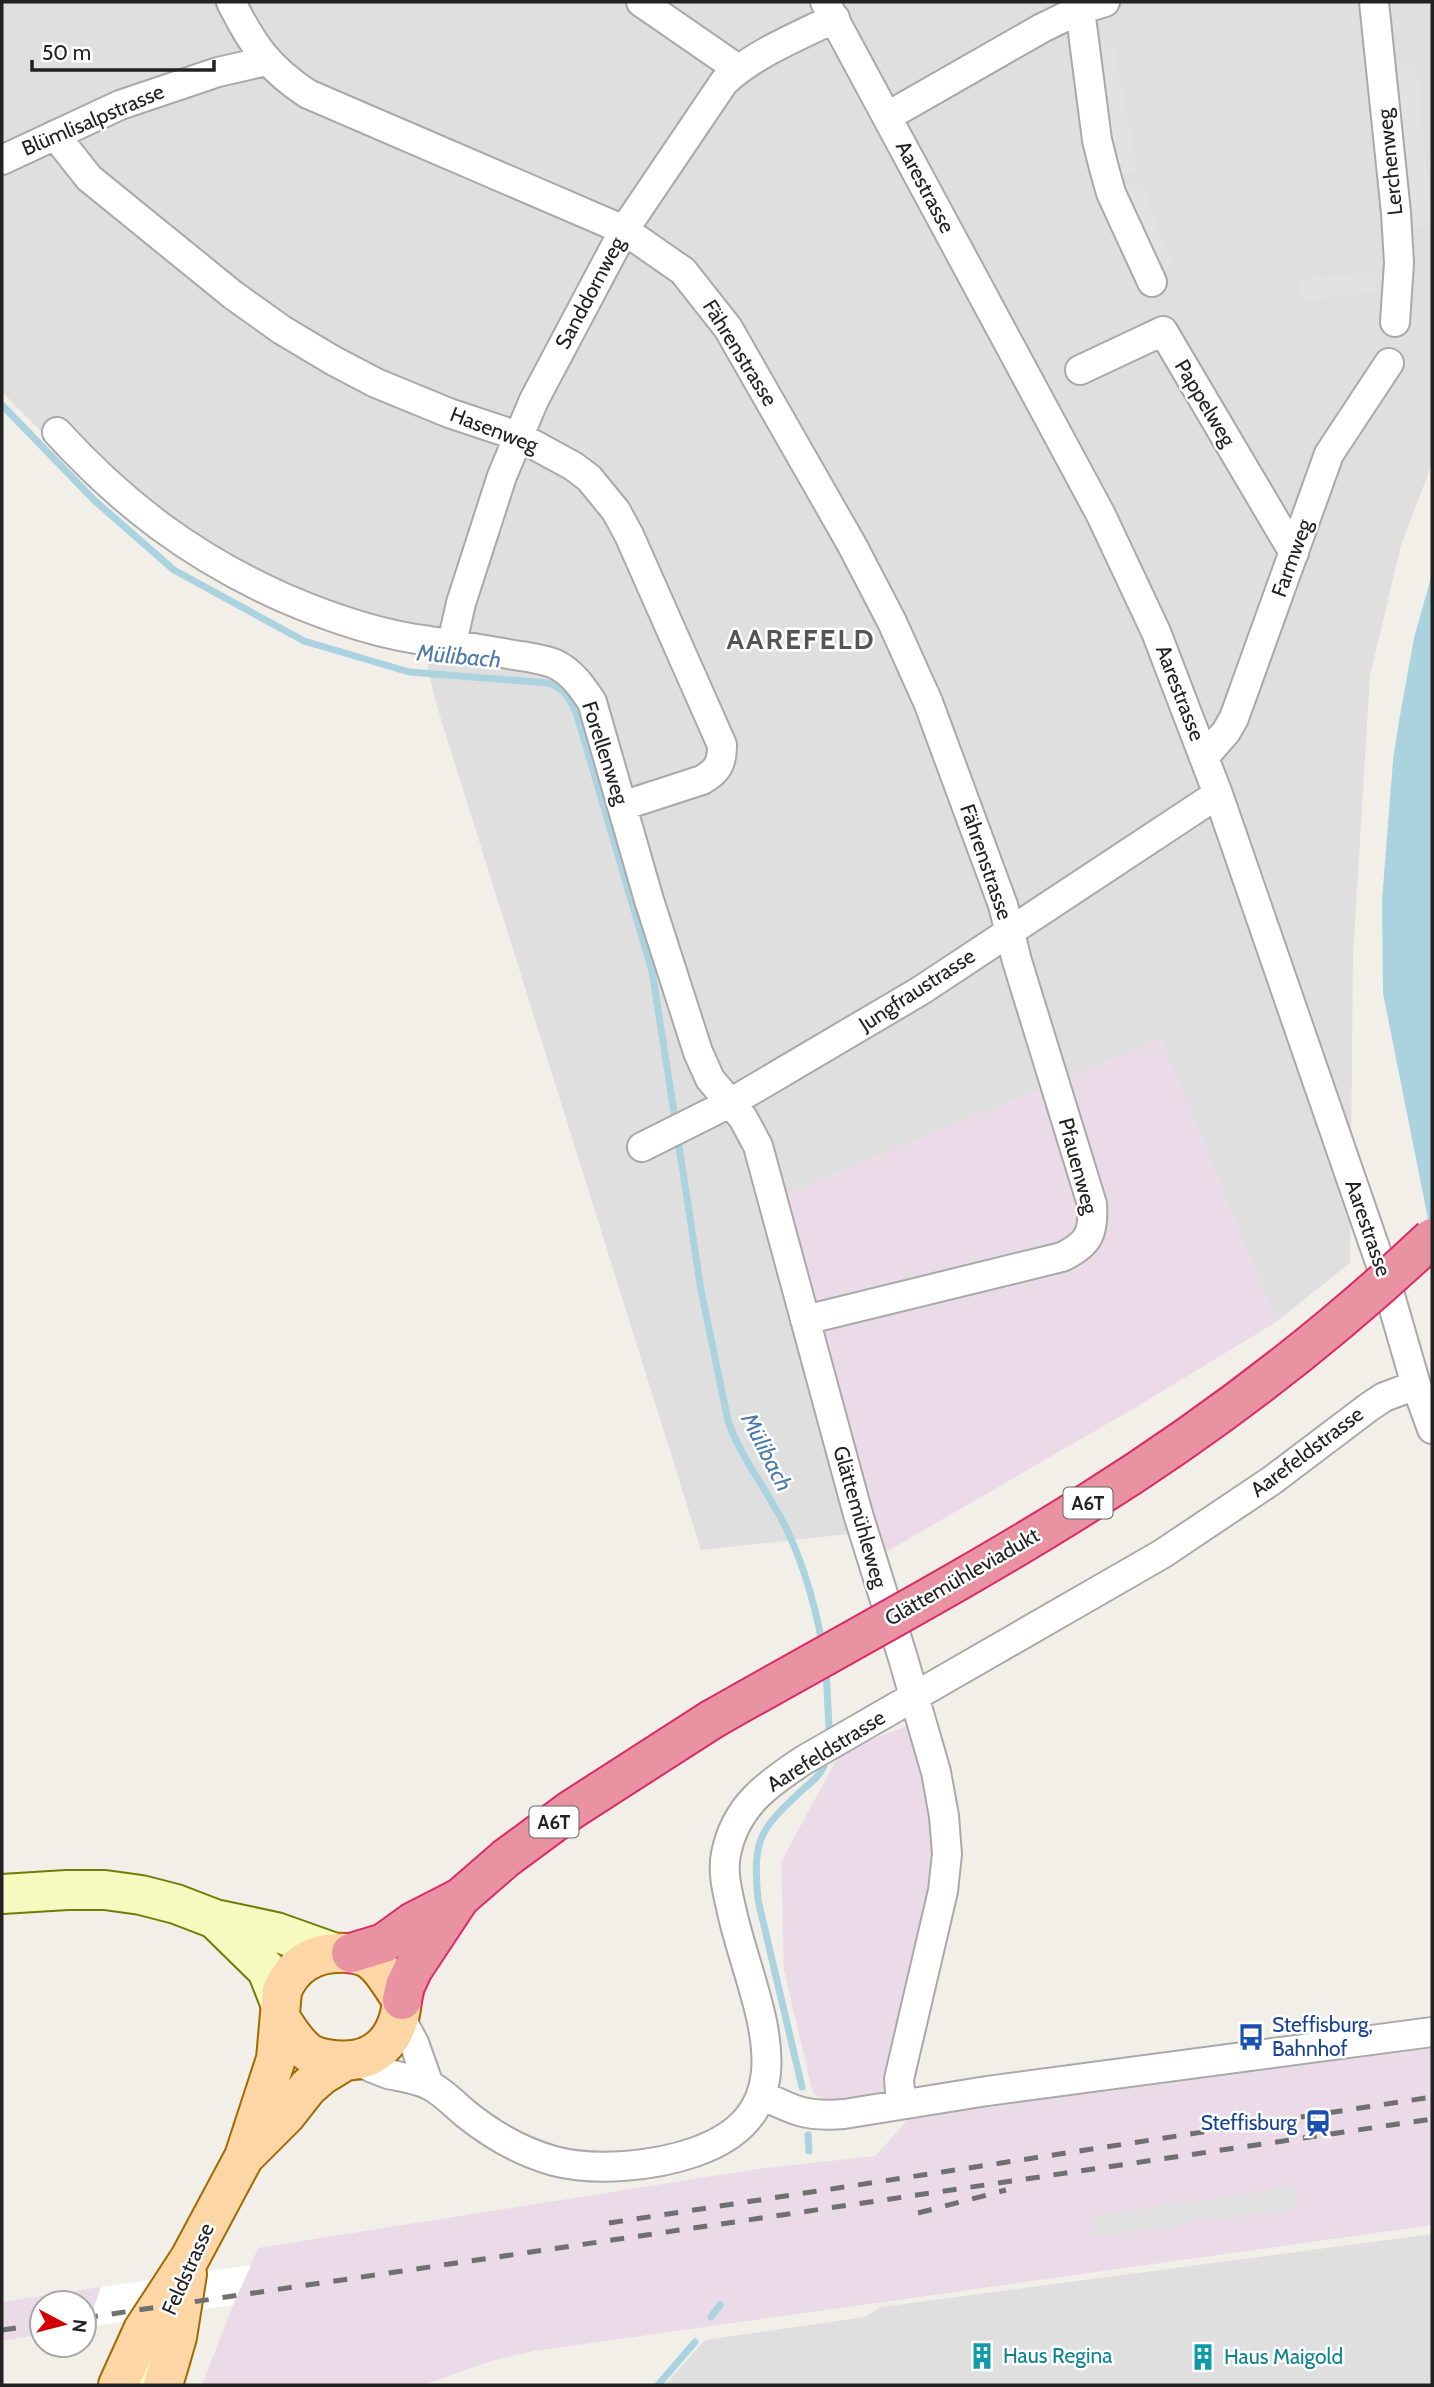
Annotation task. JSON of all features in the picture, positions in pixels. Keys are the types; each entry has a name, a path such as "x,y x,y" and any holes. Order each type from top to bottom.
{"highway":[{"name":"Glättemühleviadukt","path":"460,1898 506,1858 570,1810 711,1720 1035,1536 1161,1455 1288,1362 1432,1238"},
{"name":"A6T","path":"343,1953 384,1942 413,1922 460,1898"},
{"name":"A6T","path":"401,2009 405,1986 413,1969 460,1898"}],"main road":[{"path":"2,1894 105,1890 141,1895 176,1904 215,1919 276,1932 343,1953 369,1958 384,1974 401,2009 395,2031 379,2049 349,2061 321,2058 310,2053 298,2043 281,2011 267,1970 215,1919"},
{"path":"281,2011 286,1982 299,1966 312,1958 343,1953"},
{"name":"Feldstrasse","path":"142,2385 190,2258 244,2157 276,2059 281,2011"},
{"name":"Feldstrasse","path":"244,2157 322,2075 349,2061"},
{"path":"118,2385 143,2330 190,2258"},
{"path":"163,2385 177,2337 190,2258"}],"street":[{"name":"Fährenstrasse","path":"231,2 266,61 287,81 308,94 624,230 683,271 728,328 852,545 910,661 928,702 1010,930"},
{"path":"641,2 738,69"},
{"name":"Lerchenweg","path":"1374,2 1396,213 1399,263 1395,322"},
{"path":"888,116 1088,4 1097,140 1111,193 1152,282"},
{"name":"Sanddornweg","path":"452,643 465,590 502,476 518,436 534,400 624,230 712,99 738,69 830,10"},
{"name":"Aarestrasse","path":"830,10 1101,515 1156,632 1205,756 1383,1271 1416,1385 1432,1429"},
{"name":"Blümlisalpstrasse","path":"2,160 120,105 218,72 266,61"},
{"name":"Hasenweg","path":"55,135 89,178 233,295 282,330 376,383 449,413 518,436 573,466 604,493 629,535 722,745 719,766 702,780 622,806"},
{"name":"Pappelweg","path":"1080,370 1163,331 1294,554"},
{"name":"Farmweg","path":"1205,756 1231,726 1329,454 1389,363"},
{"name":"Forellenweg","path":"57,432 91,469 164,531 230,572 284,598 371,628 428,641 535,659 556,665 571,675 592,702 649,900 698,1052 710,1079 730,1103"},
{"name":"Jungfraustrasse","path":"642,1147 730,1103 920,990 1218,794"},
{"name":"Pfauenweg","path":"804,1321 1062,1257 1079,1249 1089,1237 1093,1221 1092,1203 1017,961 1010,930"},
{"name":"Glättemühleweg","path":"730,1103 747,1124 758,1146 858,1514 936,1772 944,1815 947,1854 943,1891 899,2079 901,2104"},
{"name":"Aarefeldstrasse","path":"349,2061 429,2085 497,2136 556,2161 587,2166 620,2166 685,2155 715,2145 742,2125 762,2095 768,2065 766,2042 729,1899 725,1857 734,1825 753,1798 778,1777 844,1737 1162,1554 1271,1481 1384,1397 1416,1385"},
{"path":"401,2009 429,2085"},
{"path":"762,2095 804,2114 824,2116 1432,2032"}],"shaded area":[{"path":"2,2 1432,2 1432,464 1401,545 1370,676 1353,955 1350,1263 1276,1322 1161,1040 867,1532 701,1550 435,700 426,659 308,622 223,584 116,507 2,392"},
{"path":"1099,48 1117,48 1118,72 1138,171 1120,175 1100,73"},
{"path":"1416,63 1432,225 1414,227 1397,65"},
{"path":"1140,181 1173,267 1154,273 1123,186"},
{"path":"1376,271 1378,292 1302,301 1300,280"},
{"path":"1161,1039 1276,1322 1138,1406 874,1559 771,1200"},
{"path":"909,1725 936,1805 938,1861 886,2100 863,2096 825,2100 813,2094 784,1970 781,1862 841,1751"},
{"path":"1432,2025 1432,2225 534,2351 491,2361 423,2385 202,2385 258,2248 757,2169 875,2156 924,2102"},
{"path":"1294,2187 1297,2208 1094,2237 1091,2216"},
{"path":"1432,2234 1432,2385 665,2385 705,2340 865,2317 881,2307"},
{"path":"28,2298 28,2336 2,2341 2,2302"}],"water":[{"path":"1432,574 1432,1239 1383,993 1382,901 1393,760 1414,638"}],"pier":[{"path":"251,2265 233,2305 98,2325 98,2296 101,2287"}],"waterway":[{"name":"Mülibach","path":"2,405 95,501 174,570 304,641 409,672 548,683 565,694 576,712 652,971 674,1112"},
{"name":"Mülibach","path":"679,1146 701,1290 728,1421 743,1454 783,1521 798,1555 810,1591 822,1643"},
{"name":"Mülibach","path":"826,1669 829,1728"},
{"name":"Mülibach","path":"802,2087 758,1900 756,1865 766,1829 784,1807 816,1778 824,1766"},
{"name":"Mülibach","path":"808,2135 809,2151"},
{"name":"Mülibach","path":"711,2317 720,2305"},
{"name":"Mülibach","path":"658,2385 695,2342"}],"railway":[{"path":"609,2223 1432,2097"},
{"path":"98,2316 1432,2119"},
{"path":"918,2213 1006,2190"},
{"path":"2,2330 28,2326"}],"place":[{"name":"Steffisburg, Bahnhof","path":"1251,2037"},
{"name":"Steffisburg","path":"1318,2123"},
{"name":"Haus Regina","path":"982,2356"},
{"name":"Haus Maigold","path":"1203,2357"}],"district":[{"name":"AAREFELD","path":"801,639"}]}
